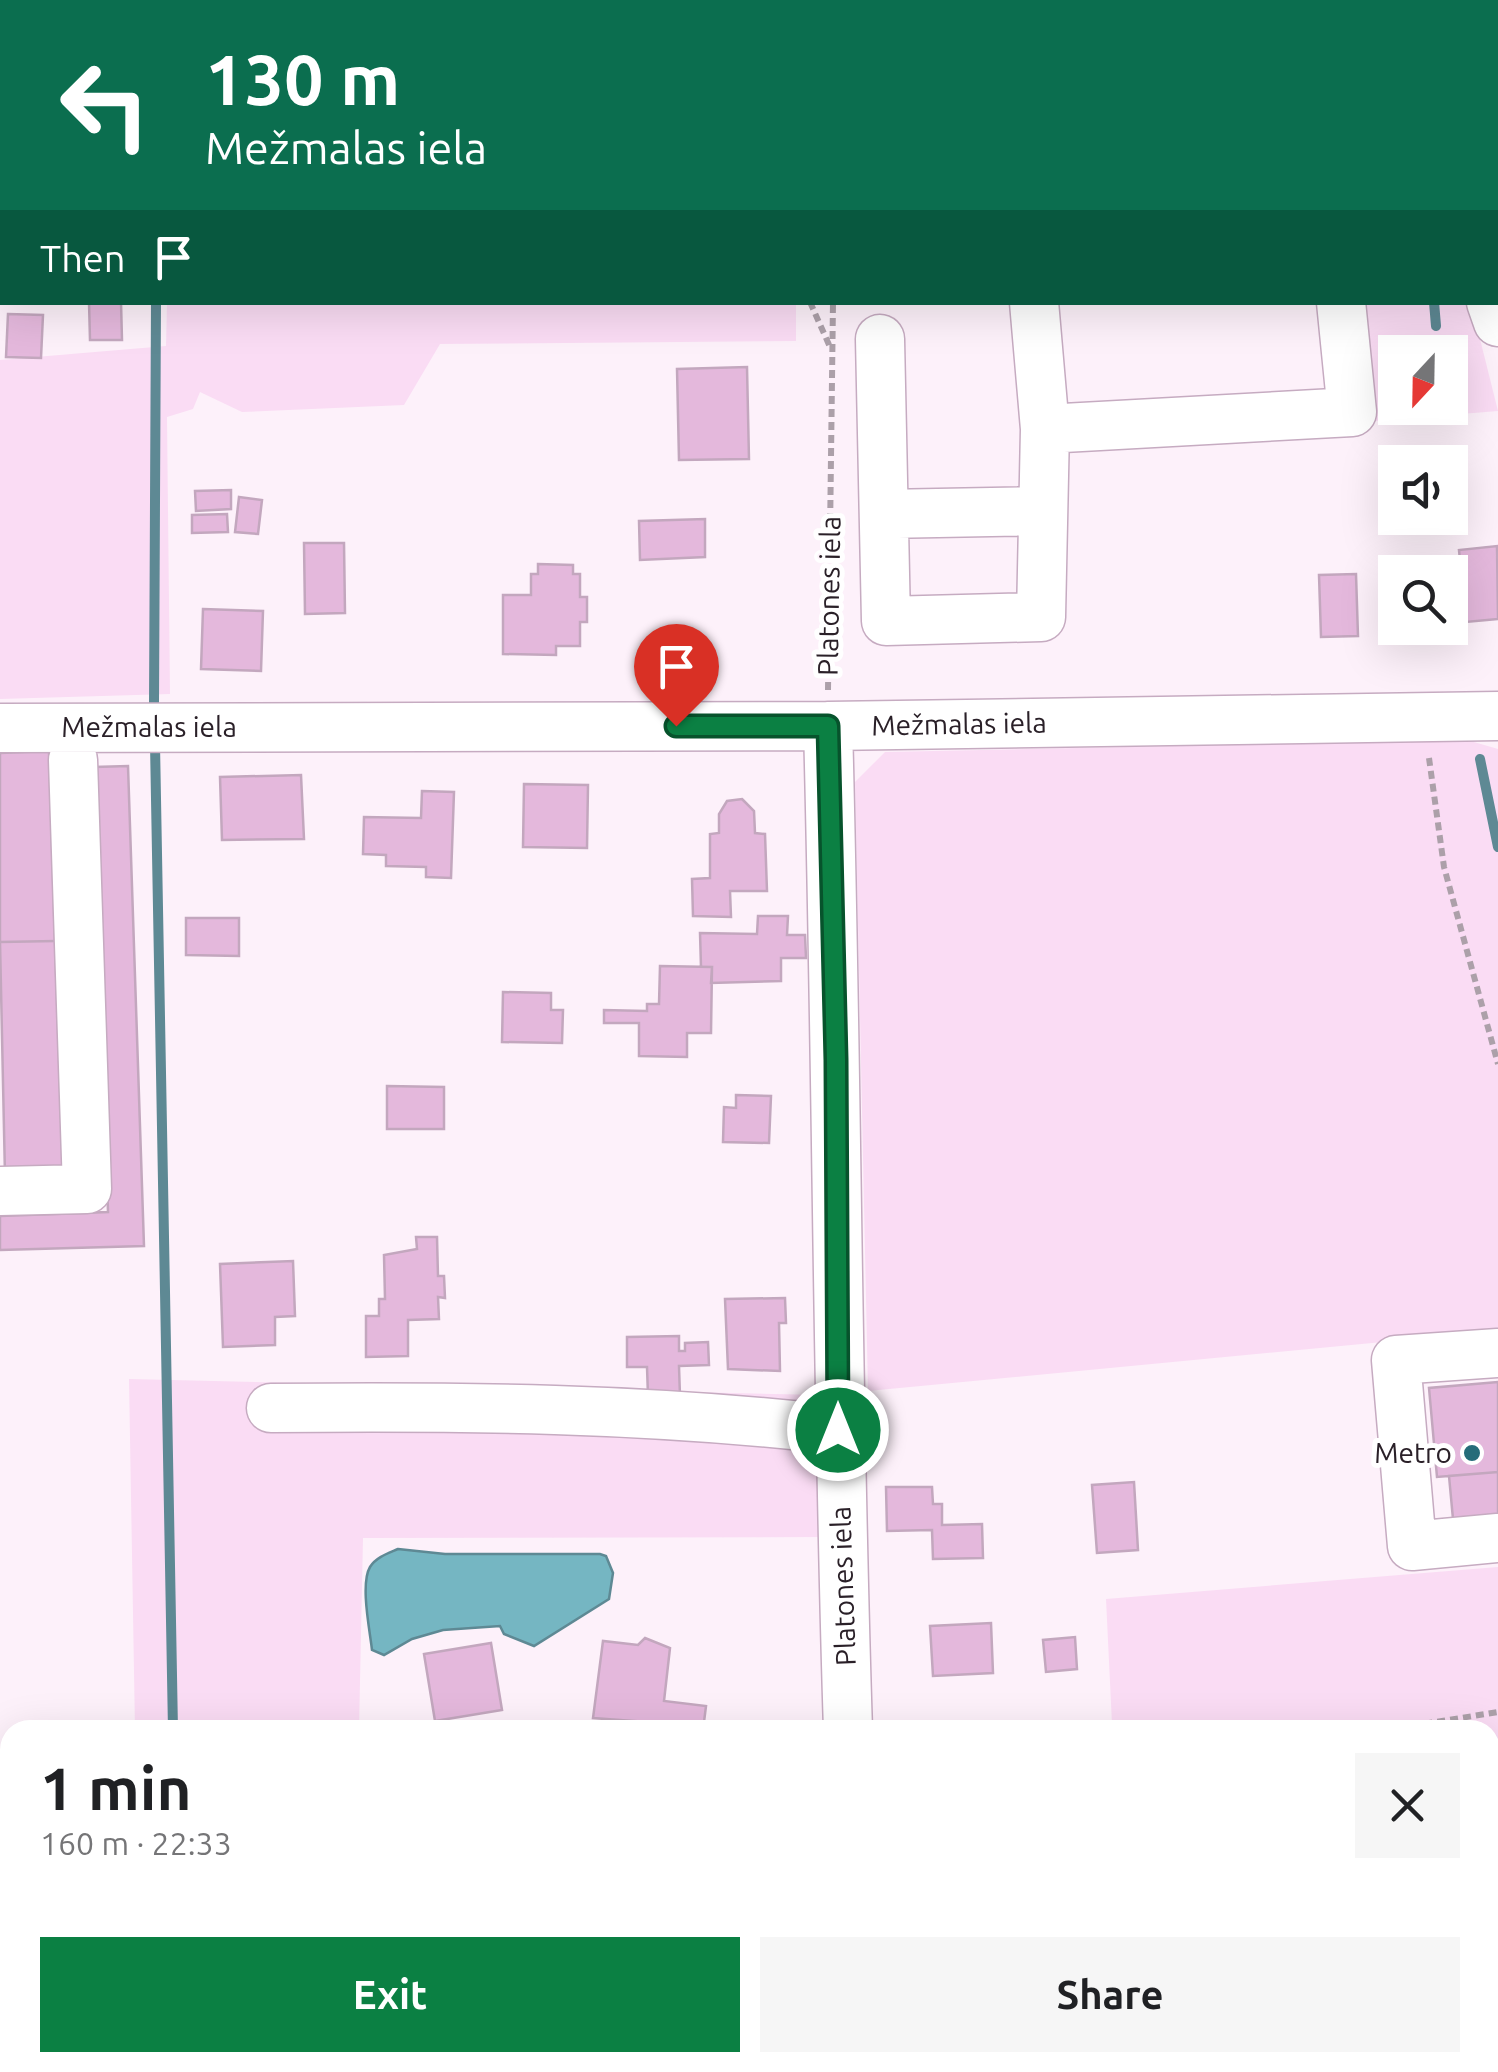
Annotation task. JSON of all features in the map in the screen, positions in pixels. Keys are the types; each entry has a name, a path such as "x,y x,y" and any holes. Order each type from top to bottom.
{"street":[{"path":"880,338 886,621 1042,616 1045,429 1034,305"},
{"path":"1045,429 1352,412 1341,305"},
{"path":"884,514 1043,511"},
{"name":"Mežmalas iela","path":"0,728 828,726 1498,716"},
{"name":"Platones iela","path":"828,726 836,1060 838,1430 848,1720"},
{"path":"0,1191 87,1188 73,760"},
{"path":"1498,1353 1396,1360 1412,1546 1498,1538"},
{"path":"271,1408 480,1406 649,1412 838,1430"}],"path":[{"path":"811,305 833,351"},
{"name":"Platones iela","path":"828,726 833,305"},
{"path":"1424,717 1444,867 1498,1064"},
{"path":"1448,1720 1498,1712"}],"shaded area":[{"path":"167,305 796,305 796,341 440,344 404,405 242,412 200,392 193,409 167,417 170,694 0,699 0,360 166,346"},
{"path":"1353,305 1472,305 1498,411 1468,413 1468,335 1378,335 1378,421 1363,422"},
{"path":"1467,740 1498,749 1498,1331 868,1391 855,782 885,752"},
{"path":"129,1379 821,1395 823,1537 363,1538 359,1720 135,1720"},
{"path":"1498,1567 1498,1720 1112,1720 1106,1599"}],"water":[{"path":"398,1549 445,1554 600,1554 606,1556 613,1573 609,1599 534,1646 504,1634 500,1626 443,1630 412,1639 384,1655 372,1650 366,1608 367,1575 373,1564"}],"building":[{"path":"89,305 121,305 122,340 90,340"},
{"path":"8,314 43,315 41,358 6,357"},
{"path":"747,367 749,459 679,460 677,369"},
{"path":"231,490 231,509 196,511 195,491"},
{"path":"239,497 262,500 258,534 235,532"},
{"path":"227,514 228,532 192,533 192,515"},
{"path":"705,519 705,557 640,560 639,521"},
{"path":"304,543 344,543 345,613 305,614"},
{"path":"1497,546 1498,619 1468,622 1468,555 1459,555 1459,550"},
{"path":"538,564 573,565 573,574 580,574 580,597 587,597 587,622 580,622 580,646 556,646 556,655 503,654 503,595 531,595 531,574 538,574"},
{"path":"1356,574 1358,636 1321,637 1319,575"},
{"path":"203,609 263,611 261,671 201,669"},
{"path":"49,751 55,941 0,942 0,753"},
{"path":"128,766 144,1246 0,1250 0,1216 108,1212 94,767"},
{"path":"301,775 304,839 222,840 220,777"},
{"path":"524,784 588,785 587,848 523,847"},
{"path":"422,791 454,792 451,878 426,877 426,867 386,866 386,855 363,854 364,817 421,818"},
{"path":"742,799 754,811 755,833 765,834 767,891 730,891 731,917 693,916 692,879 710,878 710,834 719,833 719,814 727,801"},
{"path":"758,916 788,916 787,935 805,935 806,958 781,958 781,981 711,983 712,967 701,967 700,933 757,934"},
{"path":"186,918 239,918 239,956 186,955"},
{"path":"55,941 63,1174 5,1176 0,942"},
{"path":"660,966 712,967 711,1033 687,1033 687,1057 639,1056 639,1023 604,1023 604,1010 647,1011 647,1004 659,1004"},
{"path":"503,992 551,993 551,1010 563,1010 562,1043 502,1042"},
{"path":"387,1086 444,1087 444,1129 387,1129"},
{"path":"736,1095 771,1096 769,1143 723,1142 724,1107 736,1108"},
{"path":"416,1237 437,1237 438,1276 444,1276 445,1298 438,1297 439,1319 408,1320 408,1356 366,1357 366,1316 379,1316 379,1299 385,1299 384,1255 417,1249"},
{"path":"293,1261 295,1316 275,1317 275,1345 223,1347 220,1264"},
{"path":"785,1298 786,1323 779,1323 780,1371 728,1369 725,1299"},
{"path":"679,1336 679,1351 685,1351 685,1343 708,1342 709,1365 679,1366 680,1396 648,1396 647,1367 627,1367 627,1337"},
{"path":"1498,1382 1498,1472 1437,1477 1429,1388"},
{"path":"1498,1472 1498,1514 1453,1519 1449,1476"},
{"path":"1134,1482 1138,1550 1097,1553 1092,1485"},
{"path":"886,1487 932,1487 933,1504 942,1504 942,1525 982,1524 983,1558 933,1559 932,1530 887,1531"},
{"path":"991,1623 993,1673 933,1676 930,1626"},
{"path":"1075,1637 1077,1669 1046,1672 1043,1640"},
{"path":"645,1638 670,1648 664,1701 706,1706 704,1720 593,1718 603,1641 638,1645"},
{"path":"491,1643 502,1710 435,1720 424,1654"}],"waterway":[{"path":"154,703 156,305"},
{"path":"1434,305 1436,326"},
{"path":"155,744 173,1720"},
{"path":"1480,759 1498,847"}],"place":[{"name":"Metro","path":"1472,1453"}],"route":[{"path":"676,726 828,726 836,1060 838,1430"}]}
